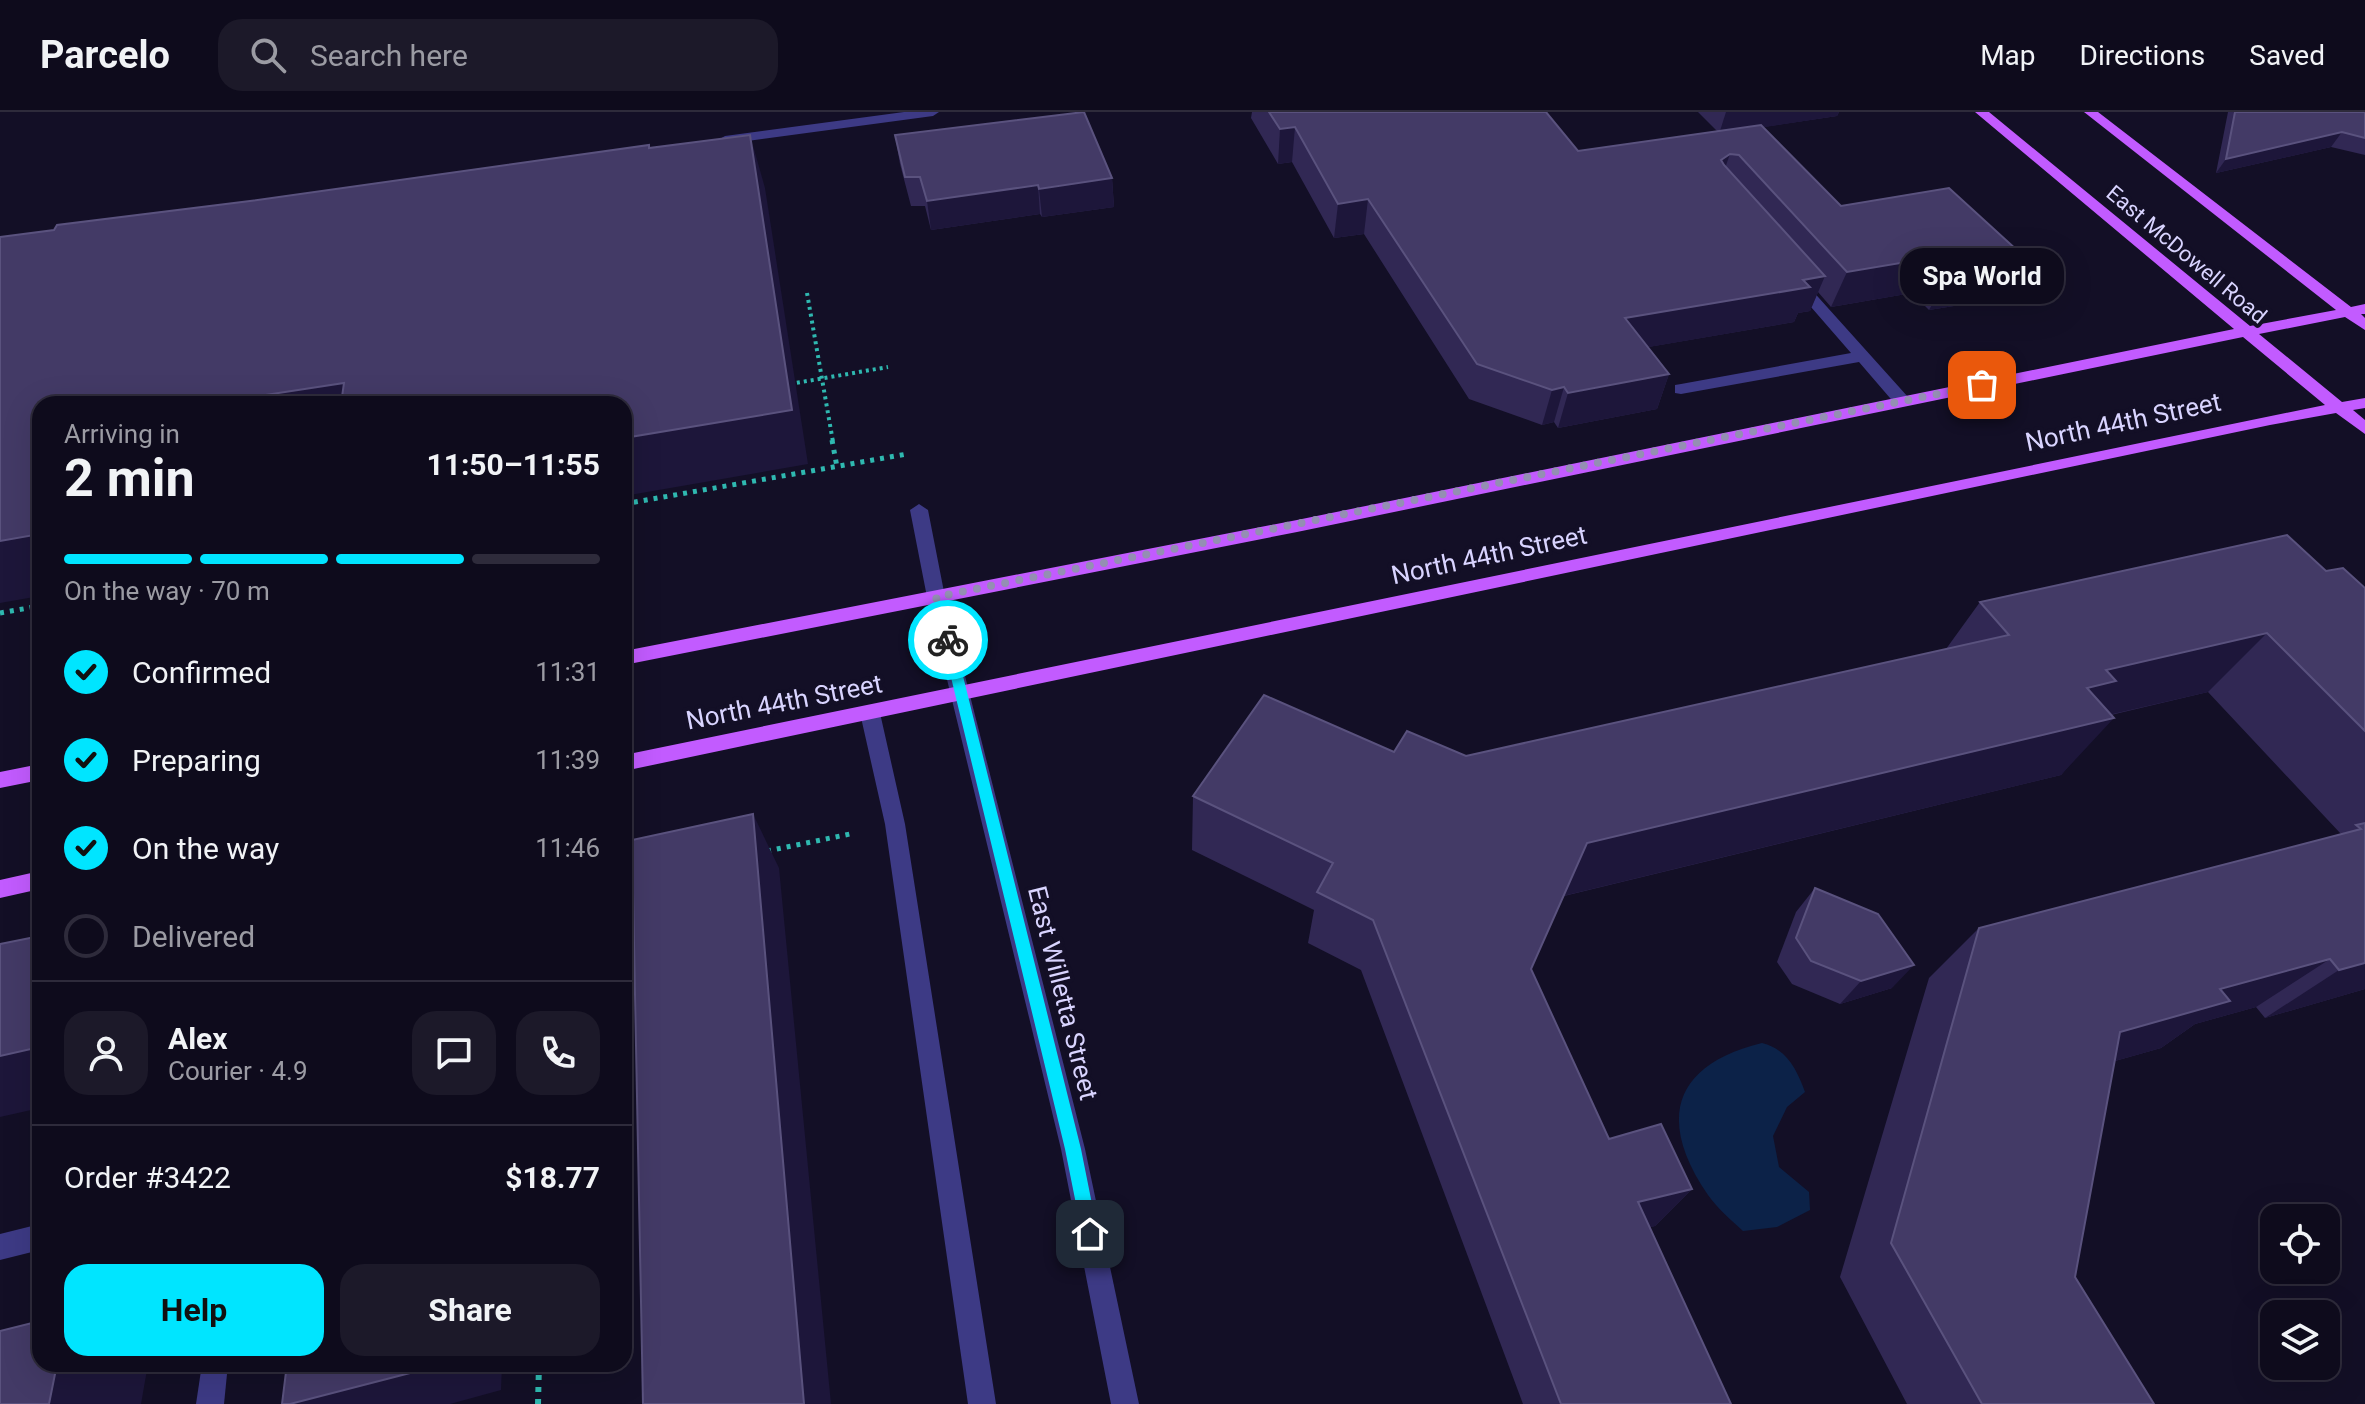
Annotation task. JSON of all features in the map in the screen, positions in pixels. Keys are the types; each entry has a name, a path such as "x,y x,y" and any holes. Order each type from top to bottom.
{"main road":[{"name":"East McDowell Road","path":"1981,112 2365,429"},
{"name":"East McDowell Road","path":"2090,112 2357,311 2365,325"},
{"path":"632,656 2357,311"},
{"name":"North 44th Street","path":"632,761 2365,403"},
{"path":"0,780 32,774"},
{"path":"0,889 32,882"}],"street":[{"path":"711,142 933,112"},
{"path":"1781,264 1902,401"},
{"path":"1681,389 1863,356"},
{"name":"East Willetta Street","path":"919,510 936,597 1073,1149 1125,1404"},
{"path":"870,713 895,824 982,1404"},
{"path":"0,1247 32,1239"},
{"path":"210,1404 214,1372"}],"path":[{"path":"807,293 837,467"},
{"path":"776,387 888,367"},
{"path":"632,503 907,454"},
{"path":"0,613 32,607"},
{"path":"760,853 895,824"},
{"path":"632,879 638,878 639,887"},
{"path":"538,1404 539,1372"}],"water":[{"path":"1762,1043 1784,1055 1805,1092 1787,1107 1773,1136 1779,1167 1809,1192 1810,1210 1777,1227 1743,1231 1712,1200 1692,1168 1682,1143 1679,1120 1682,1100 1692,1081 1708,1066 1732,1053"}],"building":[{"path":"1084,112 1112,178 927,201 920,177 905,177 895,135"},
{"path":"1269,112 1546,112 1578,151 1761,125 1841,206 1949,188 2030,262 1948,276 1930,258 1847,272 1739,155 1730,154 1721,160 1724,165 1825,276 1803,280 1810,287 1625,318 1669,374 1568,393 1564,387 1552,390 1477,364 1368,199 1338,204 1295,127 1280,129"},
{"path":"2235,112 2365,112 2365,138 2342,132 2226,159"},
{"path":"750,135 792,410 632,437 632,396 342,396 344,383 259,396 32,396 32,535 0,541 0,237 54,230 57,225 649,145 649,148"},
{"path":"2287,535 2326,571 2343,568 2365,588 2365,731 2267,633 2106,670 2116,681 2087,688 2114,718 1587,843 1531,969 1609,1139 1661,1124 1692,1189 1638,1202 1731,1404 1561,1404 1373,920 1317,892 1333,863 1193,796 1264,695 1394,752 1407,731 1466,756 2009,635 1980,602"},
{"path":"753,814 804,1404 643,1404 632,840"},
{"path":"2365,823 2365,963 2339,970 2330,959 2220,989 2230,1001 2120,1032 2075,1277 2154,1404 1982,1404 1891,1243 1979,928 2361,829 2356,825"},
{"path":"1815,888 1878,914 1914,965 1861,981 1811,961 1796,938"},
{"path":"32,938 32,1049 0,1056 0,944"},
{"path":"32,1323 32,1372 55,1372 49,1404 0,1404 0,1331"},
{"path":"286,1372 414,1372 290,1404 282,1404"}],"way so far":[{"path":"948,640 936,597 1982,385"}],"place":[{"name":"Spa World","path":"1982,385"}],"route":[{"path":"948,640 1073,1149 1090,1234"}]}
